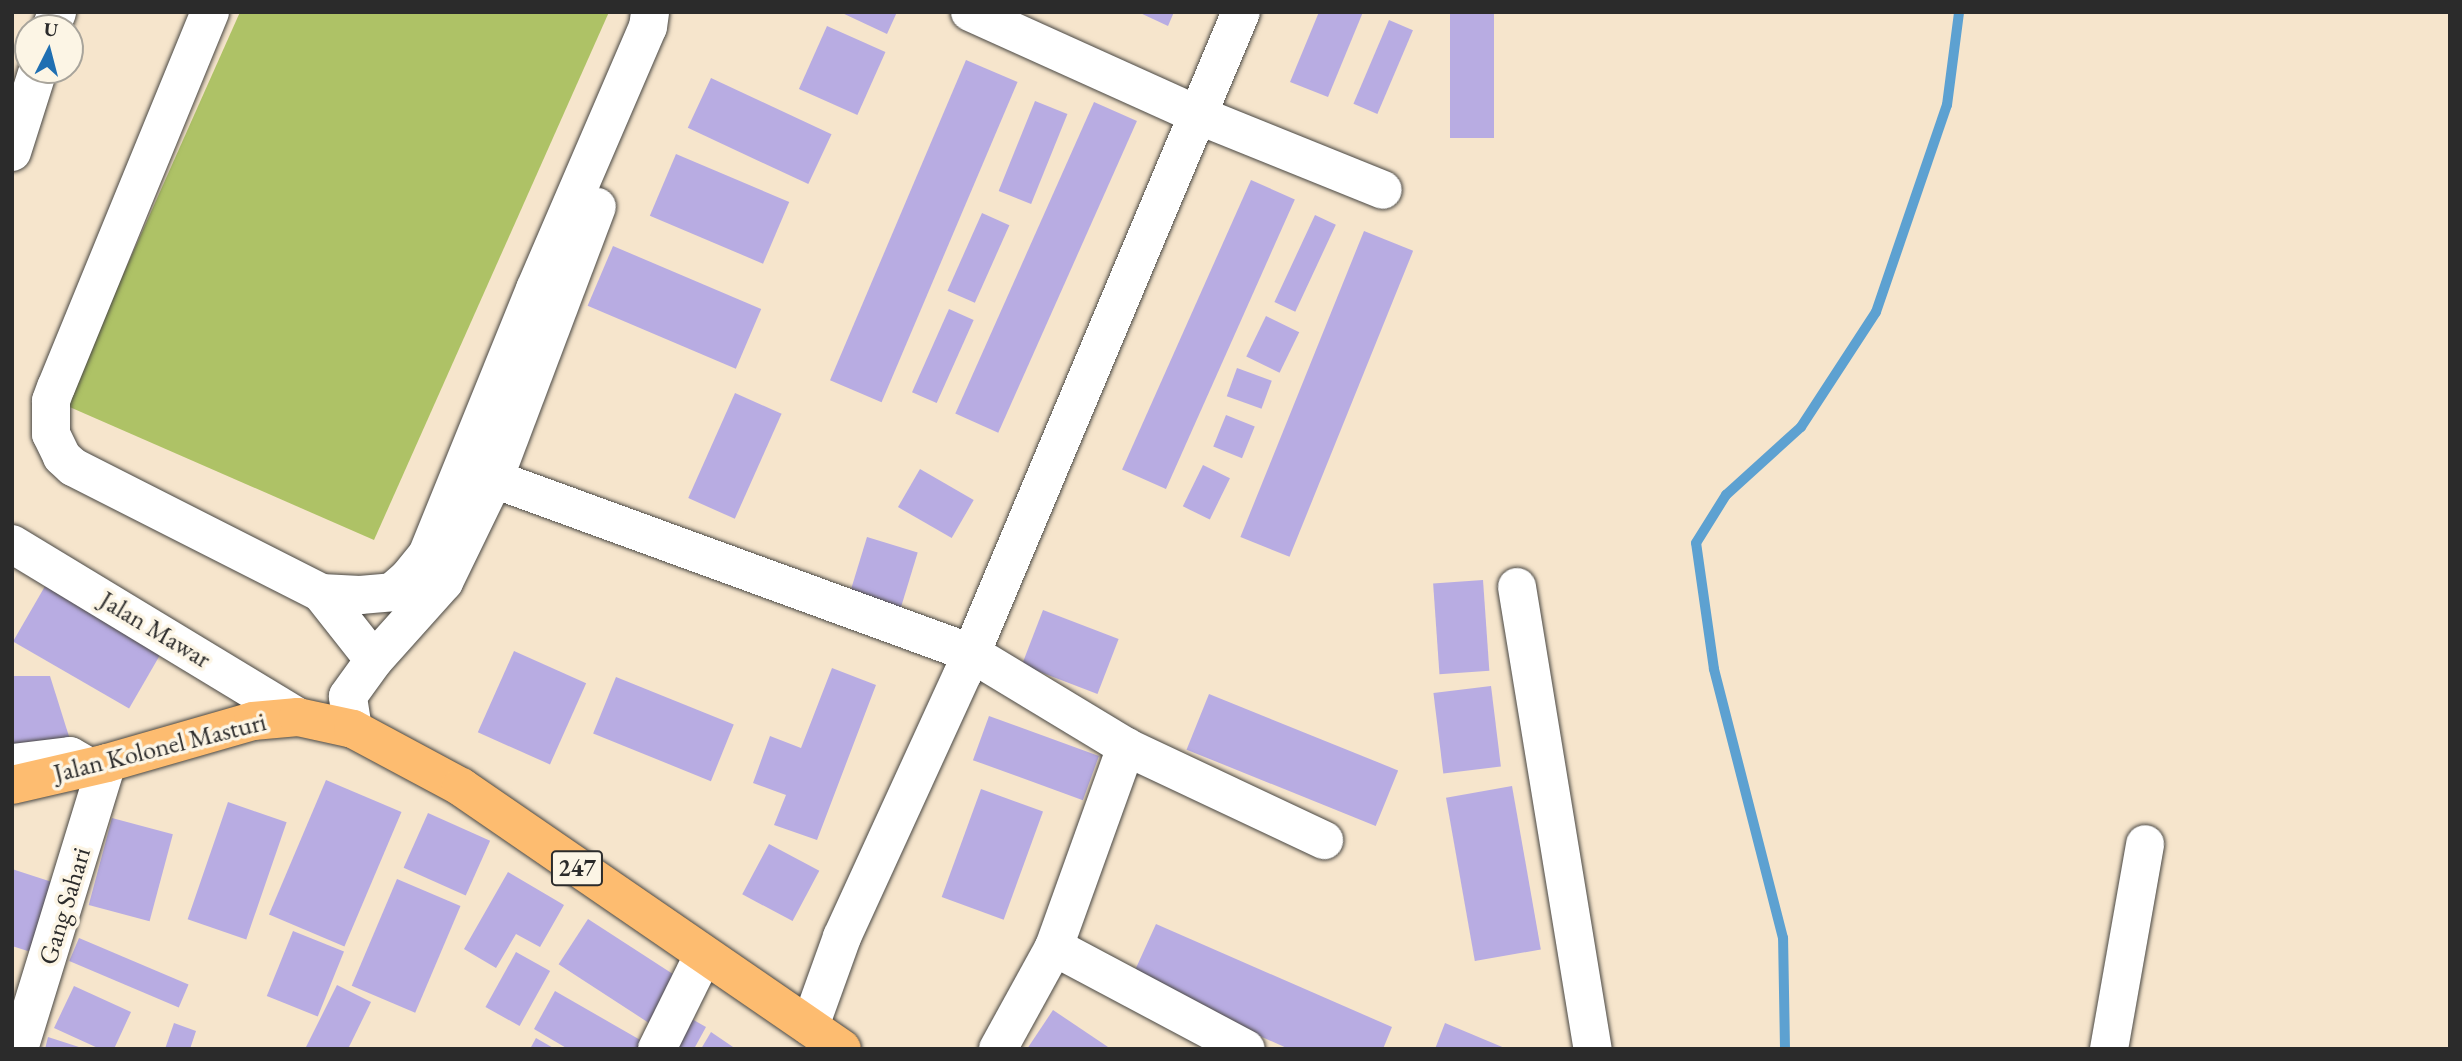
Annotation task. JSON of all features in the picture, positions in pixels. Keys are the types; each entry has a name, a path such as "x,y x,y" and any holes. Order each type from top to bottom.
{"main road":[{"name":"Jalan Kolonel Masturi","path":"12,785 98,765 253,722 298,717 353,729 461,787 703,956 842,1049"}],"street":[{"path":"210,12 56,387 51,401 51,435 62,457 73,467 321,593 360,596 392,592 410,578 427,555 540,276 648,27 650,12"},
{"path":"353,729 348,696 374,660 444,582 494,479 671,12"},
{"path":"970,12 1200,116 1383,190"},
{"path":"810,1026 842,937 971,653 1200,116 1241,12"},
{"path":"12,152 34,84"},
{"path":"494,479 971,653 1126,747 1324,840"},
{"name":"Jalan Mawar","path":"16,550 298,717"},
{"path":"1517,587 1593,1049"},
{"path":"321,593 374,660"},
{"path":"998,1049 1054,947 1126,747"},
{"path":"12,763 70,756 98,765"},
{"name":"Gang Sahari","path":"19,1049 98,765"},
{"path":"2109,1049 2145,845"},
{"path":"1054,947 1246,1049"},
{"path":"657,1049 703,956"}],"green space":[{"path":"240,12 609,12 374,540 65,405"}],"building":[{"path":"840,12 897,12 887,34"},
{"path":"1138,12 1174,12 1168,26"},
{"path":"1319,12 1363,12 1328,97 1290,82"},
{"path":"1450,12 1494,12 1494,138 1450,138"},
{"path":"1389,20 1413,30 1377,114 1353,104"},
{"path":"827,26 885,52 857,115 799,89"},
{"path":"966,60 1018,82 882,402 830,380"},
{"path":"711,78 832,134 808,184 688,128"},
{"path":"1035,101 1067,114 1031,204 999,191"},
{"path":"1094,102 1137,121 998,433 955,414"},
{"path":"676,154 789,202 763,264 650,216"},
{"path":"1251,180 1295,200 1166,489 1122,470"},
{"path":"982,213 1009,225 975,303 947,291"},
{"path":"1315,215 1336,225 1295,312 1274,302"},
{"path":"1364,231 1413,251 1290,557 1240,537"},
{"path":"613,246 761,309 736,369 588,306"},
{"path":"949,309 974,320 937,403 912,392"},
{"path":"1266,316 1299,332 1280,373 1246,356"},
{"path":"1237,368 1272,381 1262,409 1227,396"},
{"path":"735,393 782,414 735,519 688,498"},
{"path":"1226,415 1255,427 1242,458 1213,447"},
{"path":"1203,465 1230,478 1210,519 1183,506"},
{"path":"920,469 974,500 952,538 898,507"},
{"path":"867,537 918,552 897,619 847,604"},
{"path":"1483,580 1489,671 1439,674 1433,583"},
{"path":"48,581 164,648 129,709 13,642"},
{"path":"1043,610 1119,639 1097,694 1022,665"},
{"path":"514,651 586,683 550,764 478,732"},
{"path":"832,668 876,685 817,840 774,825 786,795 753,783 770,736 801,748"},
{"path":"12,676 50,676 72,746 12,753"},
{"path":"616,677 734,725 711,781 593,734"},
{"path":"1491,686 1501,766 1443,773 1433,693"},
{"path":"1209,694 1398,770 1376,826 1187,750"},
{"path":"989,716 1099,756 1083,800 973,760"},
{"path":"326,780 401,812 344,946 269,914"},
{"path":"1512,786 1541,949 1475,961 1446,798"},
{"path":"981,789 1043,812 1004,920 942,897"},
{"path":"228,802 287,822 246,939 188,919"},
{"path":"428,813 490,841 466,895 404,868"},
{"path":"112,818 173,834 150,921 89,905"},
{"path":"769,844 819,871 793,921 742,894"},
{"path":"12,869 58,884 34,953 12,946"},
{"path":"508,872 564,905 540,947 516,934 496,968 464,949"},
{"path":"397,879 461,906 415,1013 352,986"},
{"path":"588,919 679,978 650,1024 559,964"},
{"path":"1156,924 1392,1027 1383,1049 1289,1049 1131,979"},
{"path":"293,931 344,952 318,1017 267,996"},
{"path":"79,938 189,984 179,1008 69,961"},
{"path":"516,952 550,971 520,1026 485,1007"},
{"path":"337,985 371,1002 348,1049 305,1049"},
{"path":"74,986 131,1012 114,1049 100,1049 54,1028"},
{"path":"555,991 649,1045 647,1049 568,1049 534,1029"},
{"path":"1053,1010 1111,1049 1027,1049"},
{"path":"683,1014 706,1027 694,1049 663,1049"},
{"path":"174,1023 196,1031 190,1049 165,1049"},
{"path":"1445,1023 1507,1049 1435,1049"},
{"path":"711,1032 736,1049 701,1049"},
{"path":"48,1037 82,1048 82,1049 45,1049"},
{"path":"536,1038 555,1049 530,1049"}],"waterway":[{"path":"1785,1049 1783,938 1714,669 1696,543 1726,495 1801,427 1876,312 1947,105 1959,12"}]}
